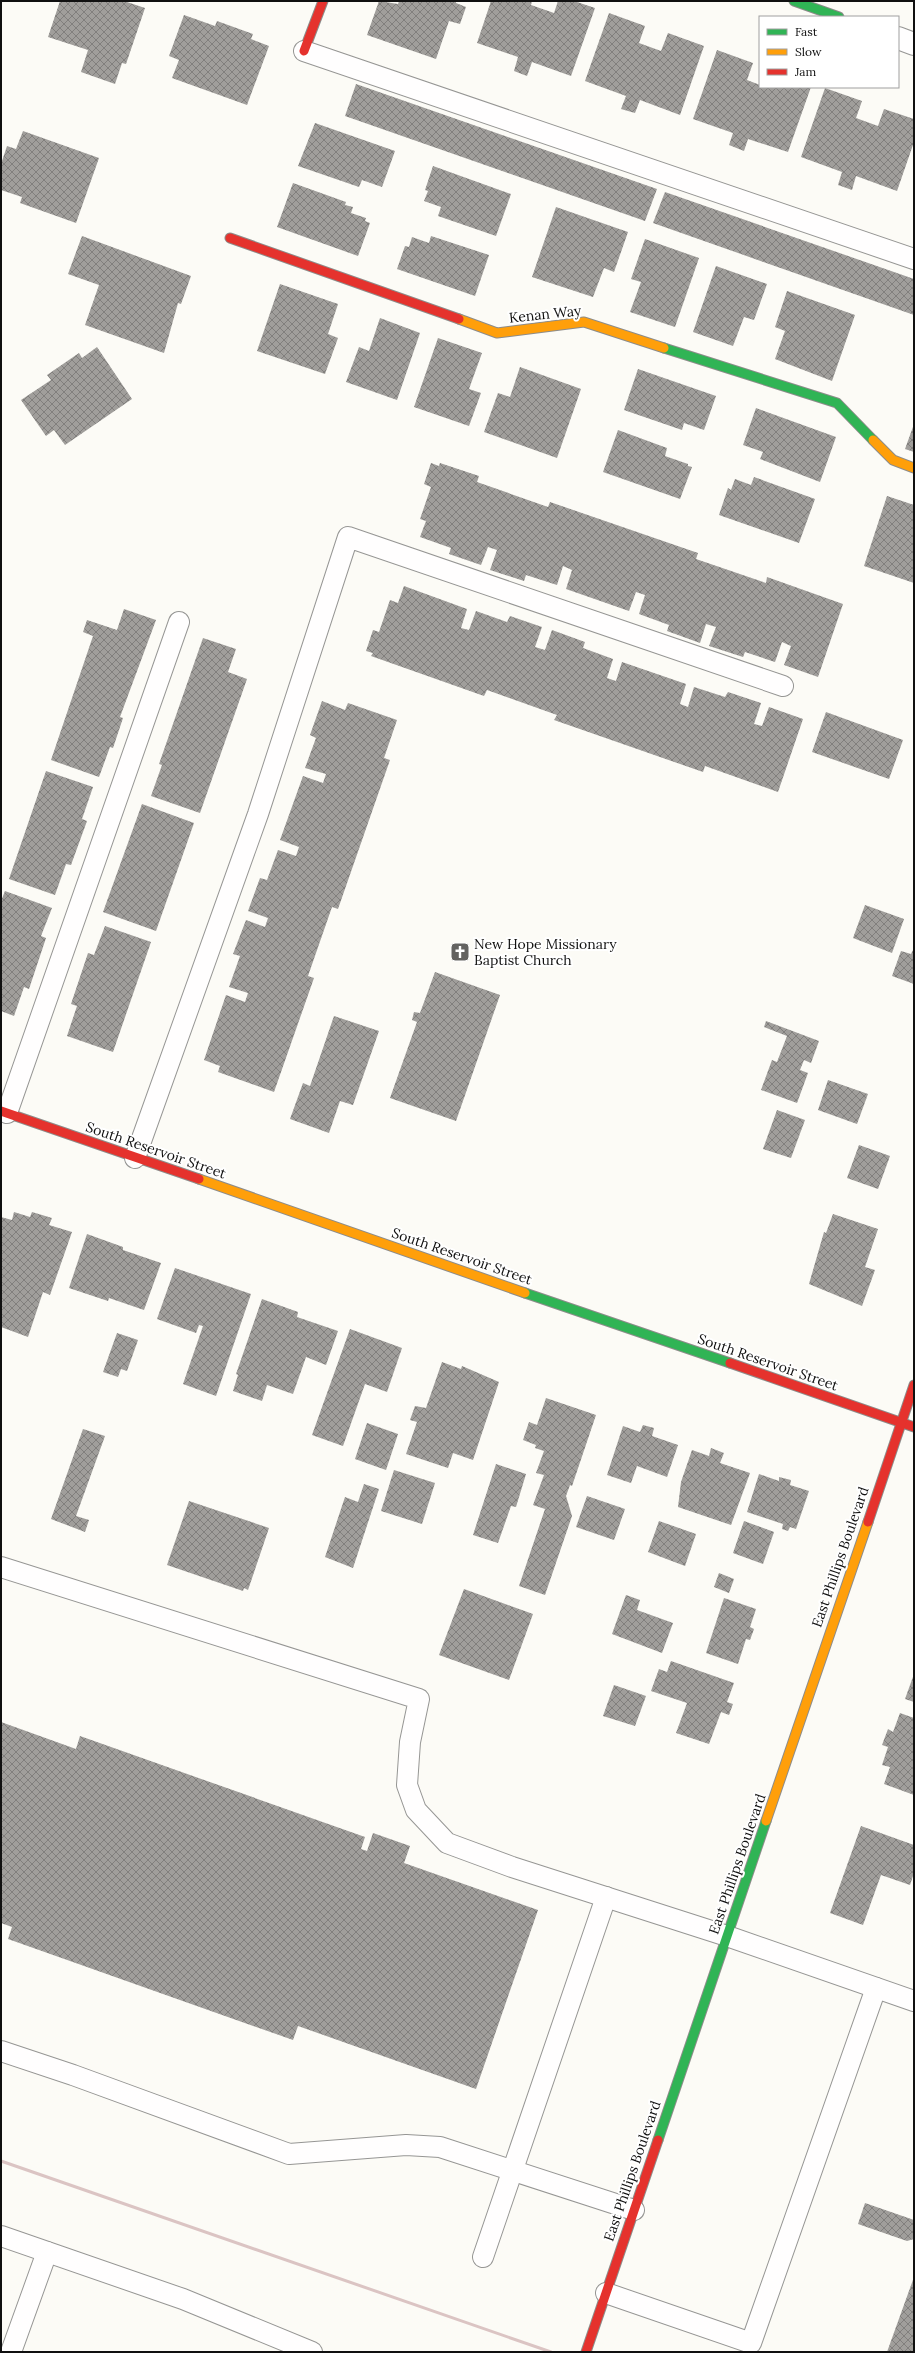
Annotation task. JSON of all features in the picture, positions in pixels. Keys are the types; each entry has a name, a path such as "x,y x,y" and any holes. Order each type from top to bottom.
{"street":[{"path":"304,51 323,1"},
{"path":"794,1 836,16"},
{"path":"899,38 914,44"},
{"name":"Kenan Way","path":"230,238 497,333 584,322 837,403 893,460 914,468"},
{"name":"South Reservoir Street","path":"4,1112 914,1427"},
{"name":"East Phillips Boulevard","path":"586,2352 914,1385"}],"lane":[{"path":"304,51 914,259"},
{"path":"135,1158 258,814 348,537 782,686"},
{"path":"4,1112 179,622"},
{"path":"1,1566 420,1699 410,1742 407,1785 416,1810 447,1843 512,1867 727,1936 914,2001"},
{"path":"483,2257 606,1897"},
{"path":"606,2292 751,2342 876,1988"},
{"path":"1,2051 73,2075 289,2154 406,2144 440,2147 512,2172 634,2210"},
{"path":"1,2236 183,2300 312,2352"},
{"path":"11,2352 47,2252"}],"building":[{"path":"60,1 124,1 145,8 126,64 122,63 115,84 81,72 88,50 48,37"},
{"path":"379,1 398,4 399,1 456,1 456,3 466,7 460,24 449,21 436,59 367,35"},
{"path":"491,1 532,1 531,5 554,13 558,1 574,1 595,8 571,76 532,62 527,76 514,71 518,57 477,43"},
{"path":"609,13 645,26 639,43 661,51 668,33 704,46 680,115 640,100 635,113 621,109 626,96 585,81"},
{"path":"184,15 215,26 217,21 253,34 251,39 269,46 247,105 172,78 179,60 169,56"},
{"path":"717,50 753,63 747,80 759,85 759,88 811,88 788,152 748,139 744,151 729,145 733,133 693,119"},
{"path":"356,84 657,189 645,221 345,116"},
{"path":"825,88 862,101 856,118 878,126 884,109 914,119 914,142 897,191 856,176 852,190 838,185 842,172 801,157"},
{"path":"315,123 395,151 382,187 362,180 359,187 298,166"},
{"path":"23,131 99,158 76,223 20,203 22,197 1,190 1,164 7,146 16,149"},
{"path":"433,166 511,194 496,236 438,216 441,207 424,201 428,191 425,190"},
{"path":"293,183 346,202 345,205 353,207 351,213 366,218 365,221 370,223 358,256 277,227"},
{"path":"665,192 914,279 914,315 653,223"},
{"path":"556,207 628,232 614,272 604,268 593,297 532,277"},
{"path":"82,236 191,276 181,304 178,303 164,353 85,325 99,285 68,274"},
{"path":"431,236 489,255 475,296 397,269 405,246 409,247 412,237 429,243"},
{"path":"645,239 699,258 675,327 630,312 641,282 631,279"},
{"path":"716,266 767,284 754,320 744,317 733,346 693,332"},
{"path":"280,284 338,304 328,334 338,338 325,374 257,351"},
{"path":"787,291 855,315 832,381 775,359 785,331 775,327"},
{"path":"380,318 420,333 397,400 346,382 359,347 369,351"},
{"path":"438,338 482,353 469,389 481,393 469,426 414,407"},
{"path":"97,347 132,399 65,445 54,430 46,436 21,400 51,380 47,375 79,353 82,358"},
{"path":"520,367 581,389 557,458 484,432 498,393 510,397"},
{"path":"638,369 716,396 704,430 684,423 682,430 624,410"},
{"path":"756,408 836,437 820,482 760,459 763,452 743,445"},
{"path":"914,424 914,452 905,449"},
{"path":"618,430 667,448 665,456 688,464 688,466 692,467 680,499 603,472"},
{"path":"431,463 439,466 440,463 479,476 477,482 548,507 550,502 698,553 696,559 766,583 767,577 843,604 818,677 784,665 791,646 782,642 775,662 745,652 743,657 709,646 716,627 706,624 700,643 667,631 669,625 639,614 645,595 636,592 629,611 566,589 572,570 563,566 557,585 526,575 524,581 490,570 497,550 488,547 481,565 449,554 451,548 420,537 426,521 420,519 431,487 424,484"},
{"path":"754,477 815,499 799,543 719,515 728,488 731,490 735,479 751,485"},
{"path":"887,496 914,505 914,583 864,566"},
{"path":"404,586 467,609 461,628 469,630 476,611 507,622 510,616 542,627 535,647 545,650 552,630 585,642 583,648 613,659 607,678 616,681 622,662 686,684 680,704 688,707 694,687 725,697 728,692 761,703 754,724 762,726 769,707 803,719 778,792 705,766 703,772 554,720 557,715 487,690 484,696 371,656 373,653 366,651 373,630 379,632 390,600 398,603"},
{"path":"124,609 156,620 120,717 123,718 113,748 110,747 99,777 51,760 93,636 83,632 87,620 117,630"},
{"path":"203,638 236,649 228,672 247,679 200,813 151,796 162,765 159,764"},
{"path":"322,701 345,710 348,703 397,720 384,758 390,760 338,909 332,907 308,976 314,978 274,1092 218,1072 220,1066 204,1060 226,995 245,1002 248,993 229,987 240,956 233,954 246,920 265,927 268,918 248,911 260,878 267,880 278,850 296,856 299,847 280,840 303,776 323,783 326,774 305,768 316,738 310,735"},
{"path":"826,712 903,740 889,779 812,752"},
{"path":"46,771 93,787 82,819 87,821 71,865 66,864 55,895 9,879"},
{"path":"142,804 194,823 156,931 103,912"},
{"path":"5,891 52,908 41,936 46,938 29,989 24,987 14,1016 1,1011 1,901"},
{"path":"865,905 904,919 892,953 853,938"},
{"path":"105,926 151,942 113,1052 67,1036 77,1006 71,1004 88,953 94,955"},
{"path":"914,948 914,984 892,976 901,951 911,954"},
{"path":"435,972 500,995 456,1121 390,1098 417,1022 412,1020 414,1012 420,1013"},
{"path":"334,1016 379,1031 353,1105 340,1101 329,1133 290,1119 303,1083 310,1086"},
{"path":"766,1021 819,1041 811,1063 804,1060 800,1070 808,1073 797,1103 761,1090 772,1060 777,1062 787,1036 764,1027"},
{"path":"828,1080 868,1094 857,1124 818,1110"},
{"path":"777,1110 805,1120 791,1158 763,1149"},
{"path":"859,1145 890,1156 878,1189 847,1178"},
{"path":"14,1212 30,1217 32,1212 52,1218 49,1225 72,1232 50,1295 43,1292 28,1337 1,1327 1,1217 12,1220"},
{"path":"833,1214 878,1229 865,1267 875,1270 862,1306 809,1284 824,1232 826,1233"},
{"path":"87,1234 123,1247 123,1250 161,1263 144,1310 109,1298 108,1301 69,1288"},
{"path":"175,1268 251,1294 216,1396 183,1384 203,1326 199,1325 196,1333 157,1319"},
{"path":"262,1299 298,1312 297,1317 338,1331 326,1365 306,1357 293,1394 267,1385 262,1401 233,1391 238,1375 236,1374"},
{"path":"350,1329 402,1348 387,1392 365,1384 343,1446 312,1435"},
{"path":"117,1333 138,1340 127,1371 121,1369 118,1377 103,1372"},
{"path":"442,1362 461,1369 462,1366 499,1382 473,1460 453,1453 448,1468 406,1454 417,1422 410,1420 415,1406 426,1408"},
{"path":"546,1398 596,1415 572,1486 570,1485 566,1496 572,1516 545,1595 519,1586 545,1509 533,1505 544,1475 536,1473 544,1451 535,1448 536,1445 523,1440 529,1422 537,1425"},
{"path":"367,1423 398,1434 386,1470 355,1459"},
{"path":"643,1425 654,1428 652,1436 678,1445 667,1477 637,1466 631,1483 607,1475 623,1426 640,1432"},
{"path":"83,1429 105,1436 76,1516 89,1520 85,1532 51,1519"},
{"path":"711,1448 724,1453 720,1463 750,1473 731,1525 678,1507 681,1482 692,1450 709,1456"},
{"path":"496,1464 526,1474 516,1507 511,1506 498,1543 473,1535"},
{"path":"394,1470 435,1483 422,1524 381,1511"},
{"path":"759,1474 779,1481 779,1477 791,1480 790,1485 809,1491 796,1529 790,1527 788,1531 782,1529 783,1524 747,1512"},
{"path":"364,1484 379,1489 353,1568 325,1557 345,1497 358,1502"},
{"path":"587,1496 625,1509 614,1540 576,1527"},
{"path":"189,1501 269,1528 248,1590 244,1588 243,1591 167,1565"},
{"path":"659,1521 696,1534 685,1566 648,1552"},
{"path":"744,1521 774,1532 763,1564 733,1553"},
{"path":"719,1573 734,1579 729,1593 714,1587"},
{"path":"464,1589 533,1614 509,1680 439,1655"},
{"path":"626,1595 640,1600 637,1610 673,1623 662,1653 612,1634"},
{"path":"724,1598 756,1609 750,1627 754,1629 750,1640 746,1639 738,1664 706,1653"},
{"path":"671,1661 734,1683 727,1702 733,1704 729,1715 721,1712 709,1744 676,1733 687,1703 651,1691 659,1669 667,1672"},
{"path":"914,1674 914,1702 905,1699"},
{"path":"614,1685 646,1696 635,1726 603,1716"},
{"path":"900,1713 914,1718 914,1795 884,1784 890,1767 882,1765 888,1747 882,1745 888,1729 893,1732"},
{"path":"1,1722 76,1749 80,1736 365,1837 361,1849 367,1851 373,1833 410,1846 404,1863 538,1910 476,2089 298,2026 293,2040 8,1939 12,1927 1,1923"},
{"path":"861,1826 914,1845 914,1873 910,1885 881,1875 863,1925 830,1913"},
{"path":"865,2203 914,2220 914,2239 907,2241 858,2224"},
{"path":"914,2277 914,2352 887,2352"}],"railway":[{"path":"1,2161 551,2352"}],"traffic: fast":[{"path":"794,1 836,16"},
{"path":"664,348 837,403 873,440"},
{"path":"525,1293 730,1363"},
{"path":"658,2140 766,1821"}],"traffic: slow":[{"path":"459,319 497,333 584,322 664,348"},
{"path":"873,440 893,460 914,468"},
{"path":"199,1179 525,1293"},
{"path":"766,1821 868,1522"}],"traffic: jam":[{"path":"304,51 323,1"},
{"path":"230,238 459,319"},
{"path":"1,1111 199,1179"},
{"path":"730,1363 914,1427"},
{"path":"868,1522 914,1385"},
{"path":"586,2352 658,2140"}],"place":[{"name":"New Hope Missionary Baptist Church","path":"460,952"}]}
